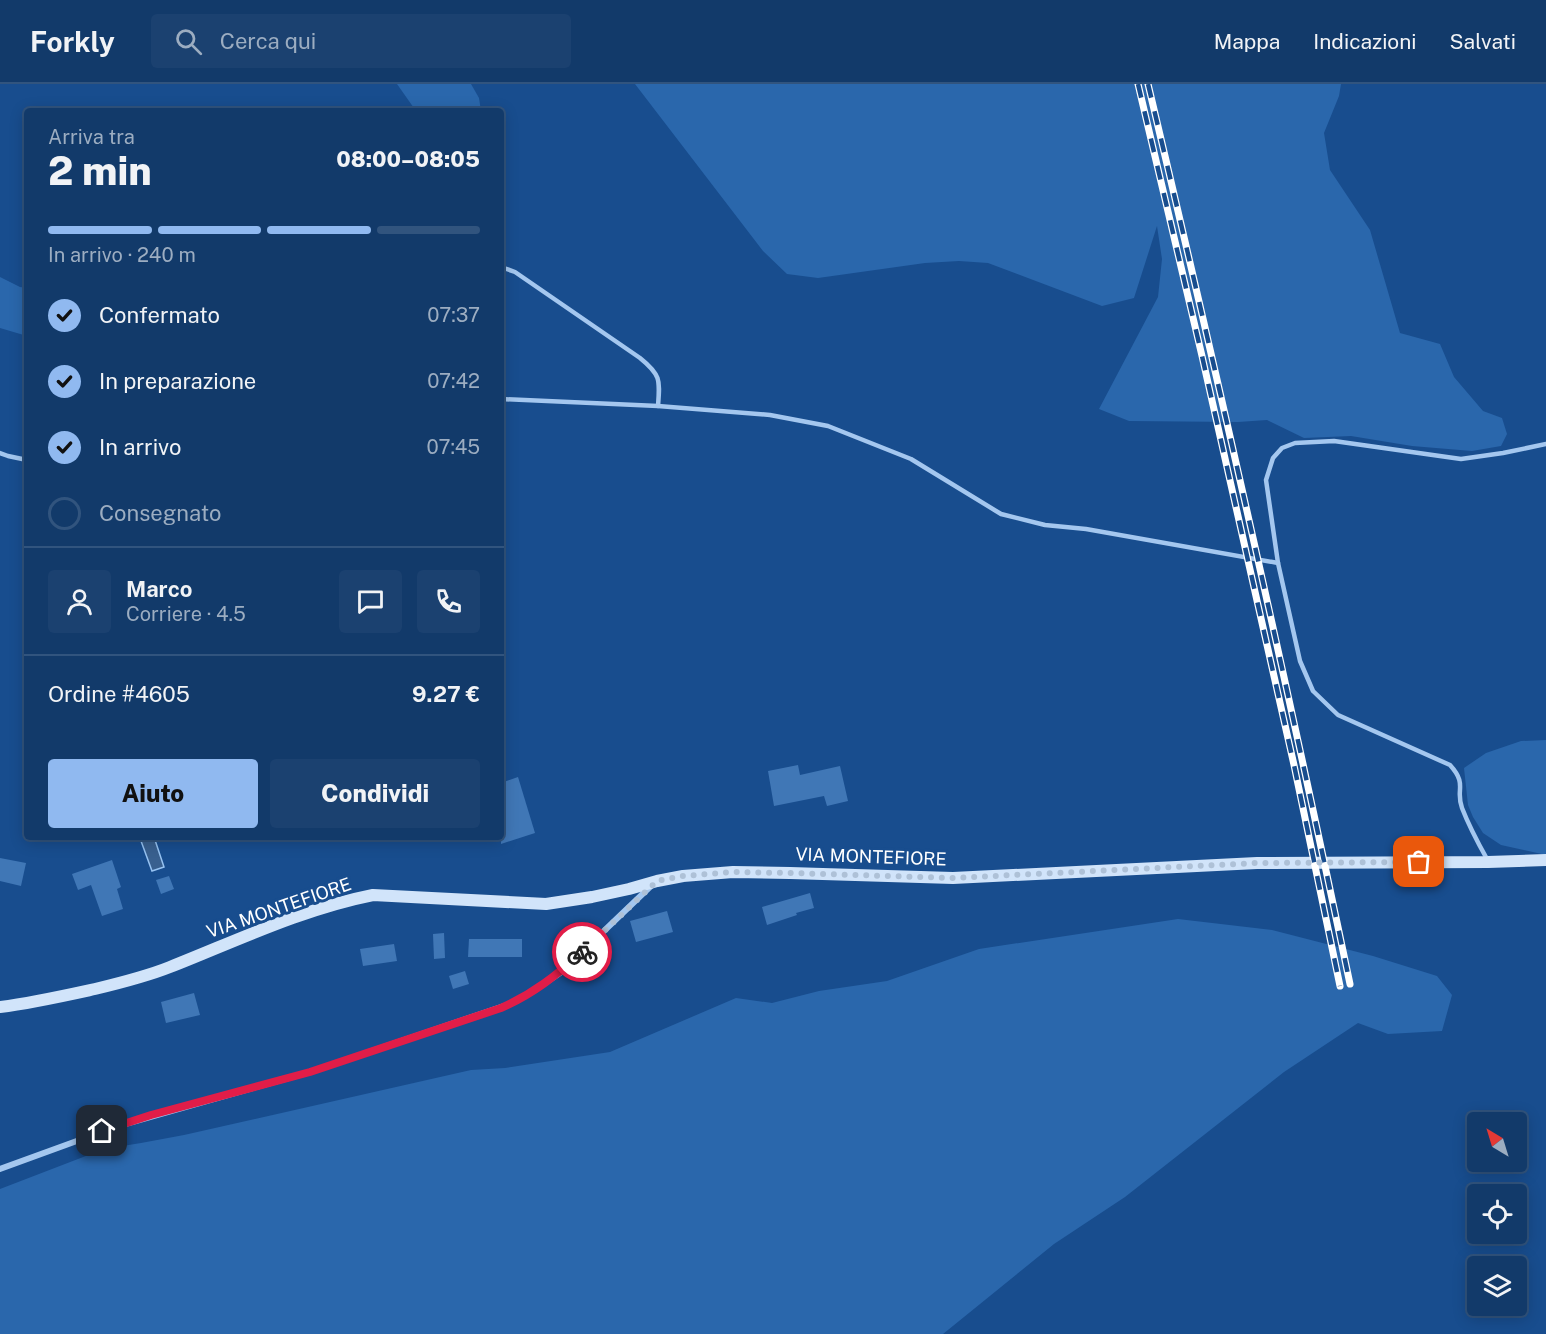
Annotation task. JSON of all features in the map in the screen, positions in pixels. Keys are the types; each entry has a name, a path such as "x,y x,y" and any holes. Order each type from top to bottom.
{"main road":[{"name":"VIA MONTEFIORE","path":"0,1007 45,1000 144,976 310,912 373,896 546,904 600,896 683,876 733,872 953,878 1257,863 1546,860"}],"street":[{"path":"0,1169 118,1126 310,1072 510,1004 560,973 657,881"}],"lane":[{"path":"504,268 515,272 654,369 659,383 658,406"},
{"path":"504,399 658,406 770,415 828,426 911,459 1001,514 1045,525 1086,529 1278,563"},
{"path":"1488,862 1468,823 1461,805 1461,784 1458,774 1450,765 1338,715 1313,691 1300,661 1278,563 1266,480 1274,458 1282,448 1295,444 1334,441 1461,459 1546,444"},
{"path":"0,453 24,459"}],"shaded area":[{"path":"397,84 471,84 479,98 481,108 414,108"},
{"path":"635,84 1341,84 1339,96 1324,133 1330,170 1370,230 1400,333 1440,344 1454,377 1483,411 1502,418 1507,434 1501,446 1472,451 1412,446 1351,436 1304,438 1267,420 1129,421 1099,409 1158,297 1162,259 1157,226 1134,298 1102,306 988,263 959,261 925,263 818,278 787,274 763,251"},
{"path":"0,277 24,288 24,335 0,328"},
{"path":"1546,740 1546,855 1501,845 1483,833 1468,805 1464,768 1486,753 1521,741"},
{"path":"155,840 164,867 152,871 141,841"},
{"path":"1178,919 1272,930 1373,956 1437,976 1452,995 1442,1031 1388,1034 1358,1023 1284,1072 1125,1197 1054,1244 943,1334 0,1334 0,1189 104,1149 184,1135 471,1070 505,1068 610,1052 736,998 772,1003 819,991 887,981 979,949"}],"building":[{"path":"798,765 800,775 840,766 848,801 827,806 824,796 774,806 768,771"},
{"path":"518,777 535,833 501,844 501,840 504,840 504,782"},
{"path":"0,858 26,863 21,886 0,881"},
{"path":"112,860 121,887 117,889 123,909 102,916 91,885 78,890 72,874"},
{"path":"169,876 174,889 161,894 156,880"},
{"path":"810,893 814,908 767,925 762,907"},
{"path":"667,911 673,932 636,942 630,921"},
{"path":"444,933 445,958 434,959 433,934"},
{"path":"469,939 522,939 522,957 468,957"},
{"path":"394,944 397,961 363,966 360,949"},
{"path":"465,971 469,984 453,989 449,976"},
{"path":"194,993 200,1015 166,1023 161,1002"}],"railway":[{"path":"1138,84 1294,765 1340,986"},
{"path":"1148,84 1252,533 1350,984"}],"way so far":[{"path":"582,952 657,881 683,876 733,872 953,878 1257,863 1419,862"}],"route":[{"path":"102,1131 151,1115 310,1072 501,1008 519,1000 560,973 582,952"}]}
